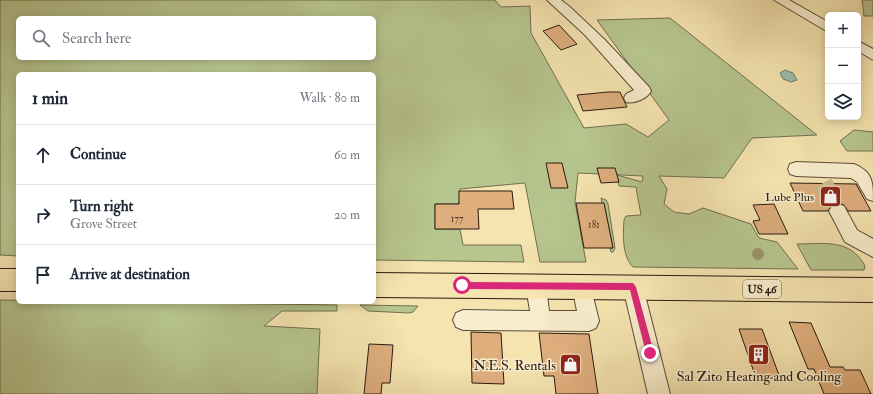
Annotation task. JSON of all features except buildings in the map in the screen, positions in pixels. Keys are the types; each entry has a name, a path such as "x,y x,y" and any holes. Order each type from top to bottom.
{"main road":[{"path":"0,280 16,280"},
{"name":"US 46","path":"376,284 873,290"}],"street":[{"path":"553,0 572,14 586,28 644,91 631,98"},
{"path":"780,0 825,26"},
{"path":"861,47 873,55"},
{"path":"796,169 820,176 849,170 857,172 863,177 873,194"},
{"path":"838,211 850,236 873,249"},
{"path":"536,286 553,325"},
{"path":"463,320 553,325 589,321 582,286"},
{"path":"633,287 656,353 659,394"}],"green space":[{"path":"0,0 495,0 501,7 530,6 531,33 584,128 626,124 648,137 669,120 597,20 670,18 817,135 752,138 724,178 659,176 667,189 664,204 674,212 689,214 703,208 751,224 759,238 777,242 798,269 633,267 629,262 625,251 624,220 626,216 641,215 636,187 619,186 617,175 642,182 643,176 578,173 575,202 586,262 540,262 525,183 460,189 459,204 435,204 435,229 460,229 463,245 521,245 524,262 376,260 376,72 16,72 16,256 0,255"},
{"path":"862,0 873,0 873,16 864,16"},
{"path":"854,130 873,132 873,151 847,151 840,141"},
{"path":"601,198 606,200 608,204 615,248 613,252 611,252 610,248 613,248 604,203 602,203"},
{"path":"797,244 836,244 844,247 859,257 865,266 864,270 811,270"},
{"path":"0,300 16,300 16,304 337,305 337,311 282,311 264,326 320,329 317,394 0,394"},
{"path":"360,305 418,306 413,312 409,313 368,311"}],"shaded area":[{"path":"785,70 793,73 797,80 791,82 783,79 780,73"}],"tunnel":[{"path":"823,183 838,211"}],"place":[{"name":"Lube Plus","path":"830,197"},
{"name":"Sal Zito Heating and Cooling","path":"759,354"},
{"name":"N.E.S. Rentals","path":"571,365"}],"route":[{"path":"462,285 633,287 650,353"}]}
